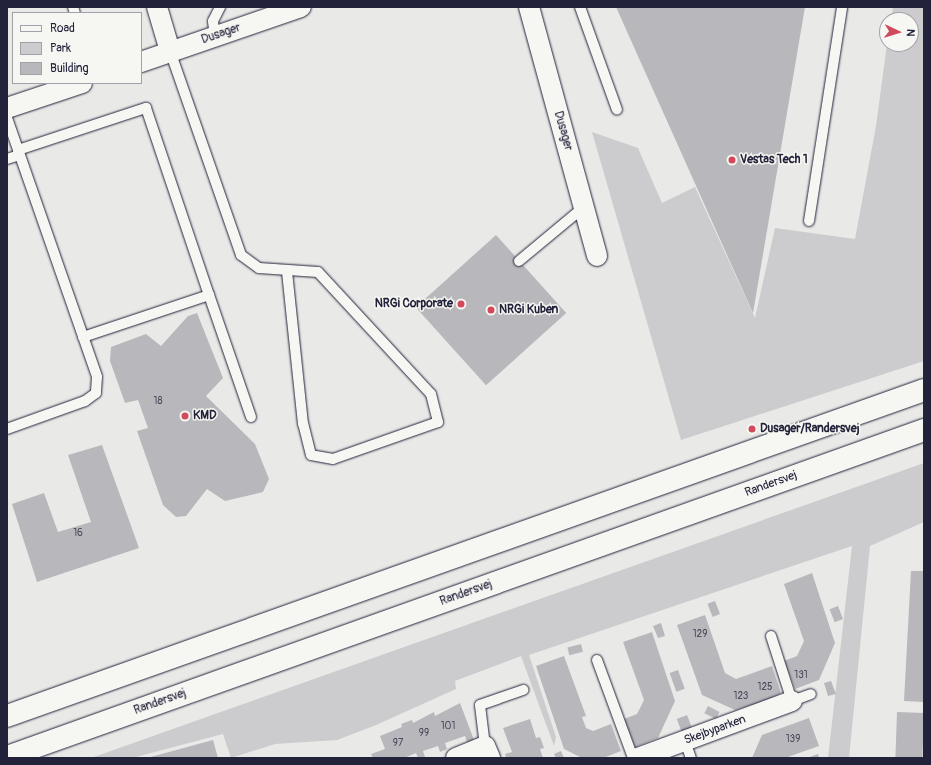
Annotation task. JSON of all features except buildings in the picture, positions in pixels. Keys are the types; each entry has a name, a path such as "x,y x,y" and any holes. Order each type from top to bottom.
{"main road":[{"path":"7,716 924,390"},
{"name":"Randersvej","path":"7,757 924,430"}],"street":[{"path":"157,7 170,51"},
{"name":"Dusager","path":"142,62 301,7"},
{"name":"Dusager","path":"528,7 597,256"},
{"path":"7,108 79,84"},
{"name":"Skejbyparken","path":"638,758 688,750 792,701"},
{"path":"456,758 487,752"}],"lane":[{"path":"215,36 212,21 220,7"},
{"path":"580,7 617,110"},
{"path":"809,221 842,7"},
{"path":"170,51 241,255 259,268 287,272 318,272 431,394 438,422 333,460 311,455 303,424 287,272"},
{"path":"7,159 19,152 146,108 251,417"},
{"path":"7,118 97,377 96,393 85,401 7,429"},
{"path":"519,261 584,207"},
{"path":"83,337 209,295"},
{"path":"771,636 792,701 812,694"},
{"path":"597,660 633,758"},
{"path":"487,752 480,705 523,690"}],"green space":[{"path":"893,7 924,7 924,361 681,440 592,132 638,148 662,203 695,187 755,318 775,228 855,239 876,126 886,52 919,52 919,12 892,12"},
{"path":"924,463 924,522 870,546 849,758 828,758 852,546 529,655 556,737 554,746 521,656 455,681 456,689 376,725 337,740 275,744 231,758 223,734 132,758 91,758"}],"place":[{"name":"Vestas Tech 1","path":"732,160"},
{"name":"NRGi Corporate","path":"461,304"},
{"name":"NRGi Kuben","path":"491,310"},
{"name":"KMD","path":"185,416"},
{"name":"Dusager/Randersvej","path":"752,429"}]}
